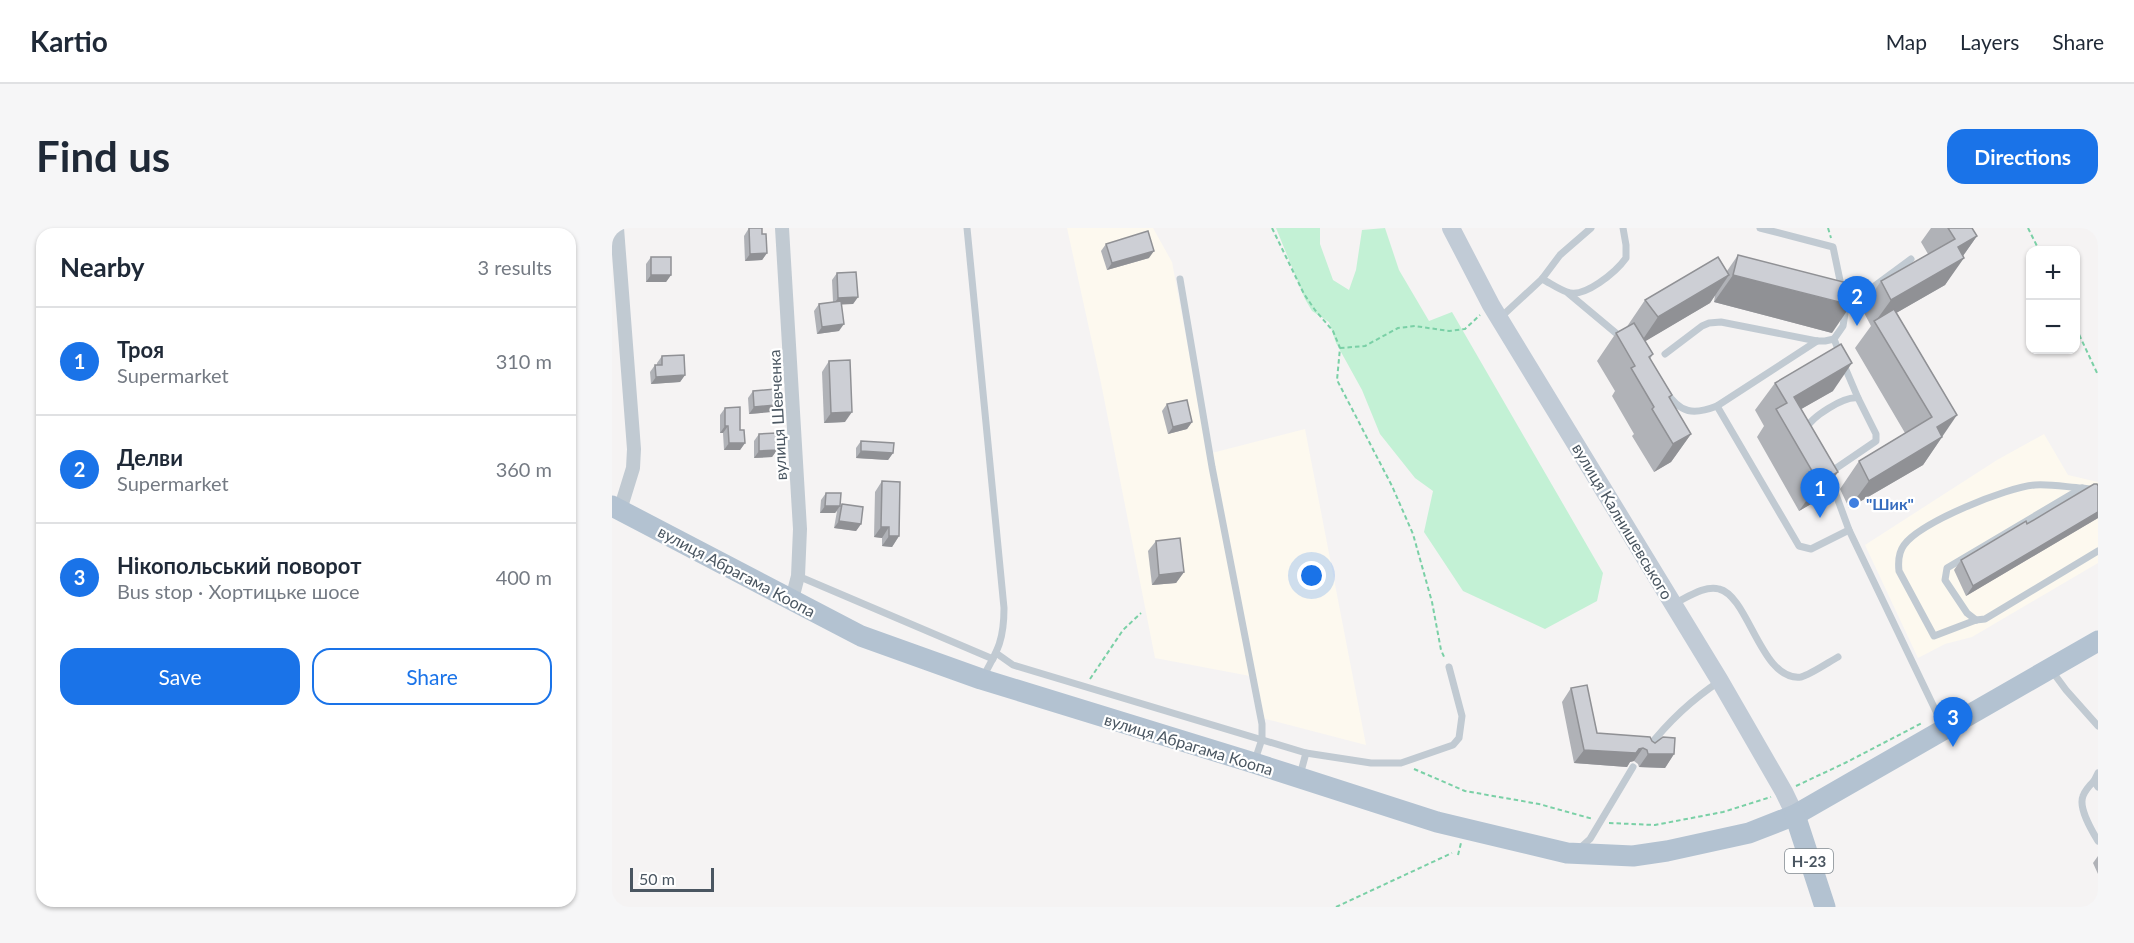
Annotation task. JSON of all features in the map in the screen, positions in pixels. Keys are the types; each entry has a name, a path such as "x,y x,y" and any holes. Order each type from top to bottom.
{"main road":[{"name":"вулиця Абрагама Коопа","path":"616,508 861,636 981,679 1437,822 1567,853 1633,856 1667,851 1749,833 1795,815 1941,723 2050,669 2098,641"},
{"name":"Н-23","path":"1795,815 1825,907"}],"street":[{"path":"616,508 633,468 634,449 617,228"},
{"name":"вулиця Шевченка","path":"782,228 800,529 798,576 792,599"},
{"name":"вулиця Калнишевського","path":"1451,228 1495,312 1720,681 1795,815"}],"lane":[{"path":"967,228 1004,609 1004,632 981,679"},
{"path":"1495,312 1542,279 1560,255 1591,228"},
{"path":"1568,293 1578,292 1603,281 1621,265 1626,258 1623,228"},
{"path":"1665,354 1709,323 1721,322 1817,341 1834,339 1843,326 1845,307 1833,247 1760,228"},
{"path":"1845,307 1911,259"},
{"path":"1180,279 1212,467 1260,712 1262,739 1254,763"},
{"path":"1542,279 1568,293 1625,341"},
{"path":"1834,339 1858,398 1876,434 1876,441 1835,470 1826,469 1849,530 1941,723"},
{"path":"1660,382 1679,406 1687,411 1702,412 1717,406 1817,341"},
{"path":"1806,432 1806,427 1810,422 1820,415 1845,400 1858,398"},
{"path":"1717,406 1799,546 1811,549 1849,530"},
{"path":"2098,490 2034,485 2005,492 1917,532 1906,542 1898,561 1899,571 1934,636 1976,620 1985,619 2098,551"},
{"path":"1976,620 1967,613 1945,580 1947,568 2082,488"},
{"path":"798,576 1013,665 1306,753 1371,763 1401,763 1453,746 1459,738 1462,716 1449,667"},
{"path":"1673,604 1704,590 1720,589 1729,594 1772,661 1782,671 1792,676 1802,677 1838,657"},
{"path":"2050,669 2098,726"},
{"path":"1646,751 1667,723 1697,696 1720,681"},
{"path":"1299,778 1306,753"},
{"path":"1567,853 1580,848 1590,838 1633,767"},
{"path":"2098,773 2096,784 2086,790 2081,800 2084,813 2098,840"}],"path":[{"path":"1272,228 1304,294 1333,331 1340,348 1337,380 1392,486 1413,534 1432,602 1441,650 1449,667"},
{"path":"2028,228 2036,246"},
{"path":"1340,348 1365,345 1398,328 1415,326 1449,331 1465,329 1495,312"},
{"path":"2080,337 2098,375"},
{"path":"1085,687 1123,630 1141,613"},
{"path":"1401,763 1465,790 1539,804 1591,818 1599,823 1655,825 1723,812 1784,792 1845,763 1941,723"},
{"path":"1336,907 1452,853"}],"shaded area":[{"path":"1067,228 1153,228 1172,262 1208,454 1305,429 1366,745 1258,717 1250,676 1155,658 1101,383"},
{"path":"2044,434 2068,475 2098,482 2098,563 1972,637 1945,644 1918,658 1865,545 1997,460"}],"green space":[{"path":"1276,228 1320,228 1320,244 1333,280 1349,290 1356,270 1362,230 1385,228 1399,270 1429,321 1452,312 1603,573 1597,601 1545,629 1463,591 1424,532 1433,491 1415,478 1380,434 1362,390 1336,343 1329,322 1312,311 1305,299"}],"building":[{"path":"749,228 762,228 762,234 766,234 767,253 750,254"},
{"path":"1948,228 1972,228 1977,236 1958,247 1964,258 1891,300 1881,281 1955,239"},
{"path":"1148,231 1154,251 1112,263 1106,244"},
{"path":"1738,255 1859,286 1857,296 1851,305 1733,275"},
{"path":"651,257 671,257 671,275 651,275"},
{"path":"1718,257 1729,275 1658,317 1645,300"},
{"path":"856,272 858,297 838,298 837,273"},
{"path":"841,301 844,324 822,327 819,304"},
{"path":"1894,309 1957,415 1937,427 1942,437 1869,481 1859,461 1932,417 1874,321"},
{"path":"1634,323 1653,354 1649,357 1672,395 1669,397 1691,434 1673,444 1652,409 1654,407 1631,368 1635,366 1616,333"},
{"path":"1841,344 1852,363 1794,397 1838,472 1819,483 1776,409 1787,403 1775,383"},
{"path":"684,355 685,375 656,377 655,365 662,365 662,356"},
{"path":"850,360 852,412 831,413 829,361"},
{"path":"775,389 776,405 754,407 753,391"},
{"path":"1187,400 1192,422 1173,427 1167,404"},
{"path":"740,407 740,430 744,430 745,443 729,443 728,426 725,426 725,408"},
{"path":"776,433 777,450 759,451 759,434"},
{"path":"861,441 894,443 893,453 861,451"},
{"path":"882,481 900,482 899,536 889,536 889,527 881,527"},
{"path":"2094,484 2098,486 2098,512 1973,586 1961,560"},
{"path":"826,493 841,493 840,506 825,506"},
{"path":"842,504 863,507 861,524 839,521"},
{"path":"1180,538 1184,572 1159,575 1156,541"},
{"path":"1587,685 1597,733 1650,737 1655,743 1663,737 1675,738 1674,754 1648,754 1643,748 1636,753 1584,750 1571,688"}],"place":[{"name":"Делви","path":"1857,326"},
{"name":"\"Шик\"","path":"1854,503"},
{"name":"Троя","path":"1820,518"},
{"name":"Нікопольський поворот","path":"1953,747"}]}
